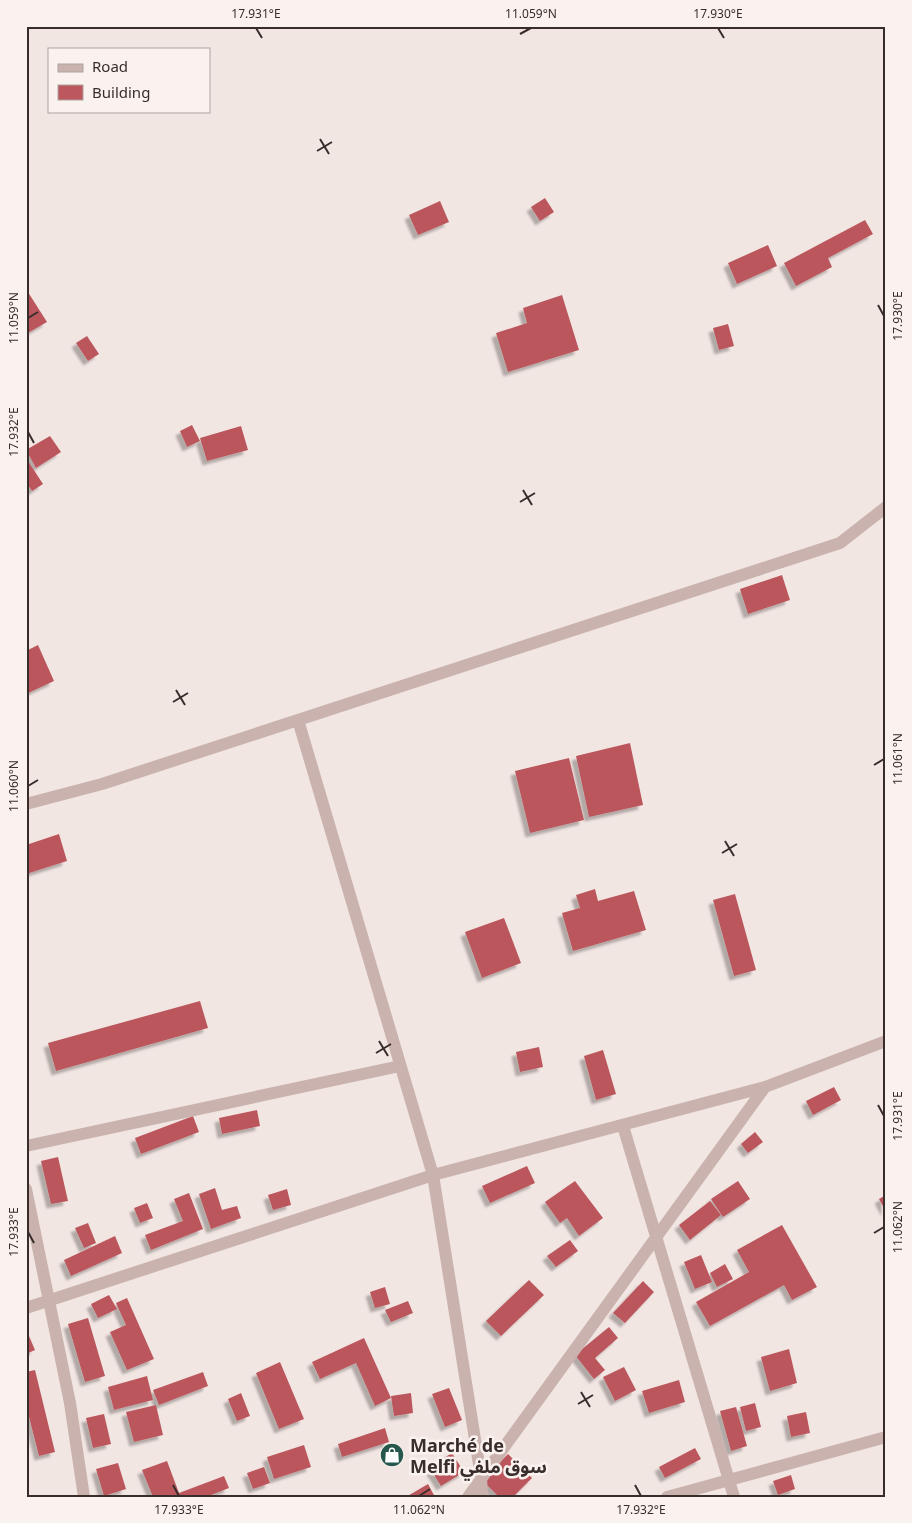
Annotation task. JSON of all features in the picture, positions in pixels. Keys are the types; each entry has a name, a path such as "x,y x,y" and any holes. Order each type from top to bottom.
{"street":[{"path":"26,804 102,784 840,543 886,506"},
{"path":"298,720 433,1175 481,1478 482,1497"},
{"path":"26,1308 433,1175 765,1087 886,1041"},
{"path":"26,1146 400,1066"},
{"path":"468,1497 765,1087"},
{"path":"623,1126 734,1497"},
{"path":"26,1190 70,1403 84,1497"},
{"path":"667,1497 886,1437"}],"building":[{"path":"545,198 554,212 540,221 531,207"},
{"path":"440,201 449,222 418,235 409,215"},
{"path":"865,220 873,234 828,258 832,267 796,286 784,263"},
{"path":"768,245 777,266 737,284 728,263"},
{"path":"26,289 47,322 26,334"},
{"path":"562,295 579,350 508,372 496,333 527,323 523,308"},
{"path":"728,324 734,346 719,350 713,328"},
{"path":"87,336 99,354 88,361 76,343"},
{"path":"192,425 200,441 187,447 180,431"},
{"path":"241,426 248,450 207,461 200,438"},
{"path":"50,436 61,452 36,468 26,450"},
{"path":"26,458 43,484 32,491 26,482"},
{"path":"782,575 790,600 748,614 740,589"},
{"path":"38,645 54,681 26,694 26,651"},
{"path":"630,743 643,805 589,817 576,756"},
{"path":"569,758 584,820 530,833 515,771"},
{"path":"59,834 67,861 26,874 26,845"},
{"path":"595,889 598,901 634,891 646,930 573,951 562,913 580,908 576,895"},
{"path":"735,894 756,970 734,976 713,900"},
{"path":"504,918 521,963 482,978 465,932"},
{"path":"200,1001 208,1028 56,1071 48,1043"},
{"path":"539,1047 543,1067 520,1072 516,1052"},
{"path":"603,1050 616,1094 596,1100 584,1056"},
{"path":"834,1087 841,1100 813,1115 806,1101"},
{"path":"257,1110 260,1126 222,1134 219,1118"},
{"path":"193,1116 199,1132 141,1154 135,1138"},
{"path":"755,1132 763,1142 748,1153 741,1144"},
{"path":"58,1157 68,1201 51,1204 41,1161"},
{"path":"527,1166 535,1183 490,1203 482,1186"},
{"path":"575,1181 603,1218 579,1236 567,1218 560,1223 545,1202"},
{"path":"738,1181 750,1199 723,1217 711,1199"},
{"path":"215,1188 222,1210 237,1206 241,1218 211,1229 199,1194"},
{"path":"287,1189 291,1205 273,1210 268,1195"},
{"path":"189,1193 203,1229 151,1250 145,1235 183,1221 174,1199"},
{"path":"886,1195 886,1212 879,1199"},
{"path":"710,1201 721,1215 690,1240 679,1225"},
{"path":"147,1203 153,1218 140,1223 134,1208"},
{"path":"88,1223 96,1243 84,1248 75,1228"},
{"path":"782,1225 817,1287 792,1300 784,1285 710,1326 696,1302 749,1272 737,1250"},
{"path":"115,1236 122,1253 71,1276 64,1260"},
{"path":"570,1240 578,1251 556,1267 547,1256"},
{"path":"701,1255 712,1282 695,1289 684,1262"},
{"path":"725,1264 733,1279 717,1287 710,1273"},
{"path":"529,1280 544,1295 501,1336 486,1321"},
{"path":"643,1281 654,1292 625,1323 613,1313"},
{"path":"385,1287 390,1304 375,1308 370,1292"},
{"path":"109,1295 117,1309 98,1318 91,1304"},
{"path":"127,1298 154,1359 127,1370 110,1332 126,1325 116,1303"},
{"path":"408,1301 413,1313 391,1322 385,1310"},
{"path":"88,1318 105,1376 85,1382 68,1324"},
{"path":"609,1327 618,1338 595,1358 605,1370 594,1379 575,1355"},
{"path":"26,1329 35,1350 26,1354"},
{"path":"364,1338 391,1398 375,1406 356,1363 320,1379 312,1362"},
{"path":"789,1349 797,1383 770,1391 761,1357"},
{"path":"280,1362 304,1419 279,1429 256,1373"},
{"path":"624,1367 636,1390 615,1401 603,1377"},
{"path":"35,1370 55,1452 39,1456 26,1405 26,1372"},
{"path":"203,1372 208,1386 159,1405 153,1390"},
{"path":"147,1376 153,1400 114,1410 108,1387"},
{"path":"679,1380 685,1402 649,1413 642,1391"},
{"path":"449,1388 462,1420 445,1427 432,1394"},
{"path":"241,1393 250,1416 237,1421 228,1399"},
{"path":"411,1393 413,1413 394,1416 391,1396"},
{"path":"755,1403 761,1427 746,1431 740,1407"},
{"path":"156,1405 163,1435 134,1442 126,1412"},
{"path":"736,1407 747,1446 731,1451 720,1411"},
{"path":"806,1412 810,1433 791,1437 787,1416"},
{"path":"104,1414 111,1444 93,1448 86,1418"},
{"path":"385,1428 389,1442 342,1457 338,1444"},
{"path":"304,1445 311,1467 274,1479 267,1457"},
{"path":"695,1448 701,1459 665,1478 659,1467"},
{"path":"452,1453 464,1472 441,1486 429,1467"},
{"path":"508,1454 532,1478 513,1497 499,1497 482,1480"},
{"path":"167,1461 179,1493 224,1476 229,1488 206,1497 153,1497 142,1470"},
{"path":"118,1463 126,1489 104,1496 96,1469"},
{"path":"264,1467 270,1483 253,1489 247,1473"},
{"path":"791,1475 795,1489 778,1495 773,1481"},
{"path":"428,1484 435,1497 406,1497"}],"place":[{"name":"Marché de Melfi سوق ملفي","path":"392,1455"}]}
